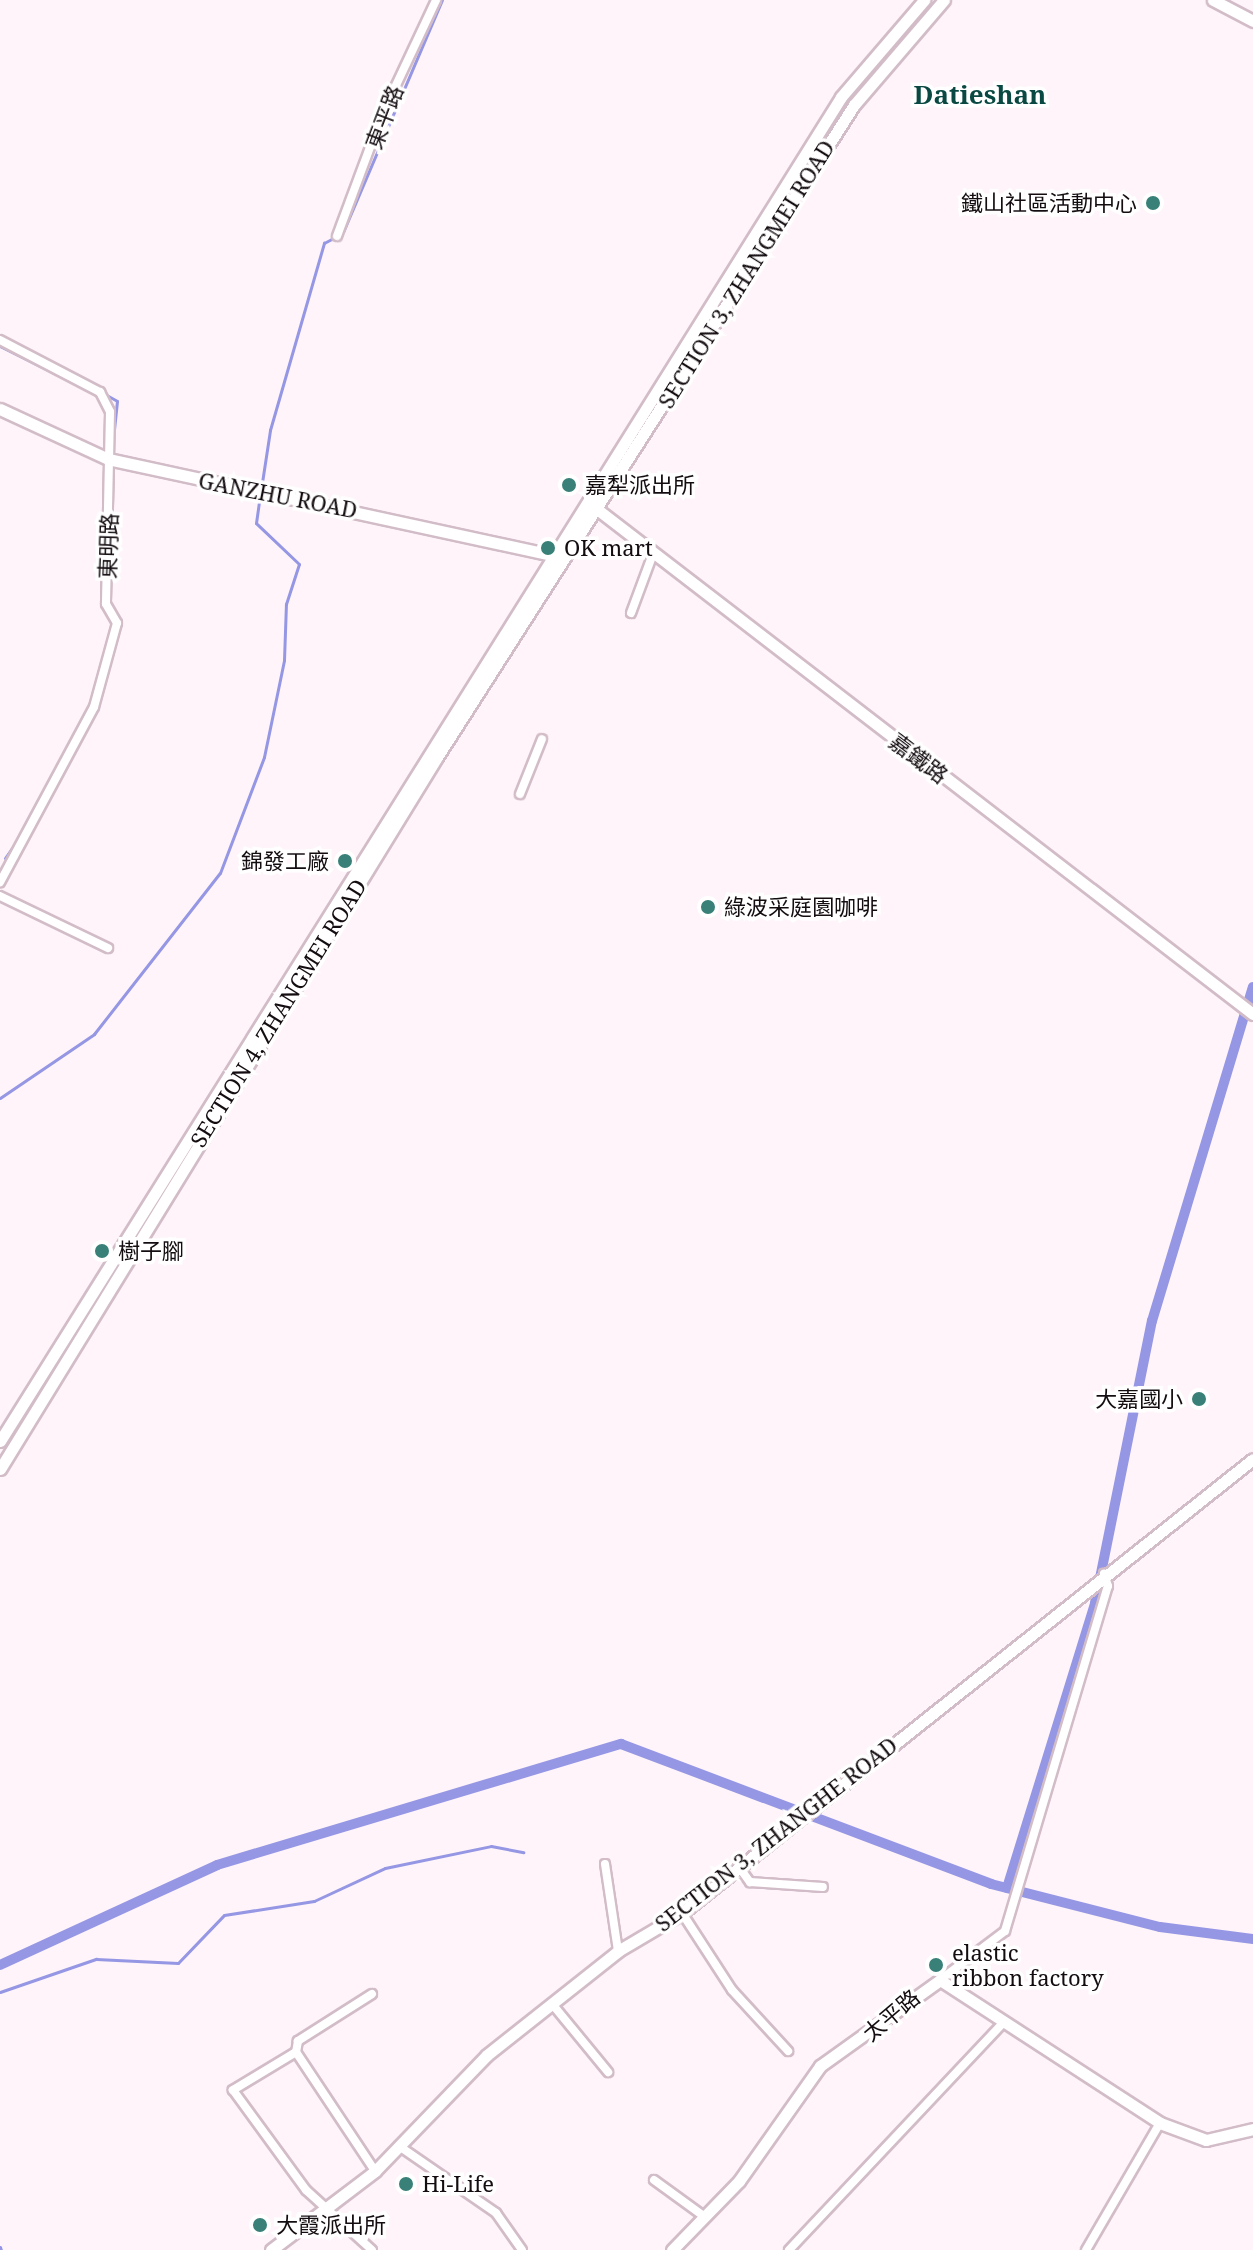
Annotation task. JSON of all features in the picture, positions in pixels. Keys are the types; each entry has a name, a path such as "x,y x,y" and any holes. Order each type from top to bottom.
{"main road":[{"name":"SECTION 3, ZHANGMEI ROAD","path":"551,553 841,97 923,0"},
{"name":"SECTION 3, ZHANGMEI ROAD","path":"563,560 854,105 944,0"},
{"path":"1213,0 1253,21"},
{"name":"GANZHU ROAD","path":"0,409 108,459 551,553 563,560"},
{"name":"嘉鐵路","path":"586,500 1252,1013"},
{"name":"SECTION 4, ZHANGMEI ROAD","path":"0,1441 551,553"},
{"name":"SECTION 4, ZHANGMEI ROAD","path":"0,1469 563,560"},
{"name":"SECTION 3, ZHANGHE ROAD","path":"271,2250 375,2171 487,2055 618,1951 682,1913 1103,1574 1253,1459"},
{"name":"太平路","path":"672,2250 705,2217 820,2066 940,1980 1160,2123 1206,2140 1253,2129"}],"street":[{"name":"東平路","path":"337,236 382,115 436,0"},
{"name":"東明路","path":"0,340 100,392 112,425 108,459 106,604 117,623 94,707 0,882"},
{"path":"631,613 653,554"},
{"path":"520,794 542,739"},
{"path":"0,896 108,948"},
{"path":"940,1980 991,1946 1015,1897 1108,1586 1103,1574"},
{"path":"605,1864 618,1951"},
{"path":"739,1867 750,1882 823,1887"},
{"path":"682,1913 732,1990 788,2051"},
{"path":"372,1994 298,2041 296,2052 375,2171"},
{"path":"553,2005 608,2072"},
{"path":"789,2250 1003,2023"},
{"path":"296,2052 233,2090 326,2209 372,2250"},
{"path":"1086,2250 1160,2123"},
{"path":"399,2146 496,2213 522,2250"},
{"path":"654,2180 705,2217"}],"waterway":[{"path":"343,232 442,0"},
{"path":"261,489 270,430 324,243 337,236"},
{"path":"0,346 86,389"},
{"path":"101,392 117,401 114,429"},
{"path":"0,1098 94,1034 220,873 264,757 284,660 286,604 299,564 256,523 260,496"},
{"path":"5,858 21,835"},
{"path":"1007,1888 1095,1603 1152,1321 1253,987"},
{"path":"0,1965 217,1865 621,1744 991,1884 1160,1927 1253,1939"},
{"path":"0,1992 96,1959 178,1963 224,1915 314,1901 385,1868 491,1846 523,1852"}],"place":[{"name":"鐵山社區活動中心","path":"1153,203"},
{"name":"嘉犁派出所","path":"569,485"},
{"name":"OK mart","path":"548,548"},
{"name":"錦發工廠","path":"345,861"},
{"name":"綠波采庭園咖啡","path":"708,907"},
{"name":"樹子腳","path":"102,1251"},
{"name":"大嘉國小","path":"1199,1399"},
{"name":"elastic ribbon factory","path":"936,1965"},
{"name":"Hi-Life","path":"406,2184"},
{"name":"大霞派出所","path":"260,2225"}],"district":[{"name":"Datieshan","path":"980,95"}]}
